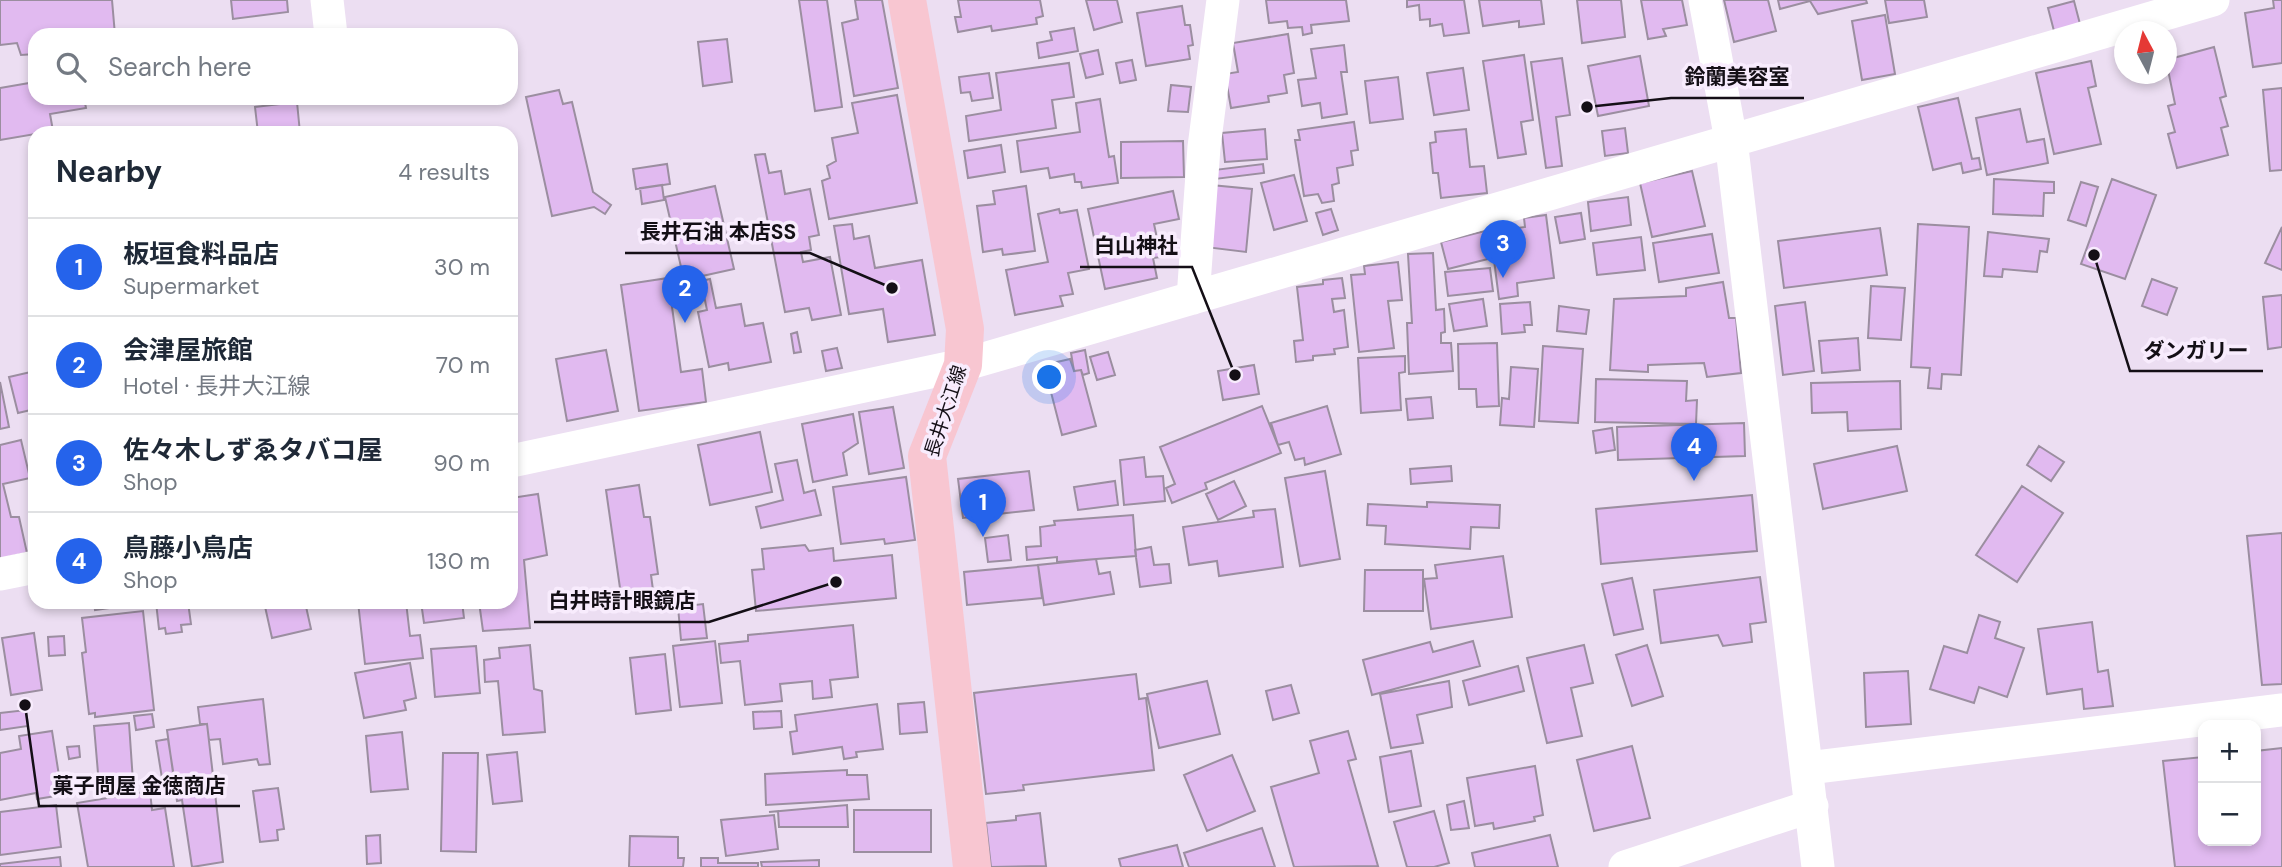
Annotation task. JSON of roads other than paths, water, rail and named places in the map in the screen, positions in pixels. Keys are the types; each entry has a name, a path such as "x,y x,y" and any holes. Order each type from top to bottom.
{"main road":[{"name":"長井大江線","path":"907,0 965,329 963,365 927,456 972,867"}],"street":[{"path":"327,0 330,28"},
{"path":"1193,298 1205,147 1223,0"},
{"path":"1705,0 1731,140 1818,867"},
{"path":"518,460 963,365 2213,0"},
{"path":"0,574 28,568"},
{"path":"1808,768 2282,710"},
{"path":"1625,867 1812,806"}],"place":[{"name":"鈴蘭美容室","path":"1587,107"},
{"name":"ダンガリー","path":"2094,255"},
{"name":"佐々木しずゑタバコ屋","path":"1503,278"},
{"name":"長井石油 本店SS","path":"892,288"},
{"name":"会津屋旅館","path":"685,323"},
{"name":"白山神社","path":"1235,375"},
{"name":"鳥藤小鳥店","path":"1694,481"},
{"name":"板垣食料品店","path":"983,537"},
{"name":"白井時計眼鏡店","path":"836,582"},
{"name":"菓子問屋 金徳商店","path":"25,705"}]}
